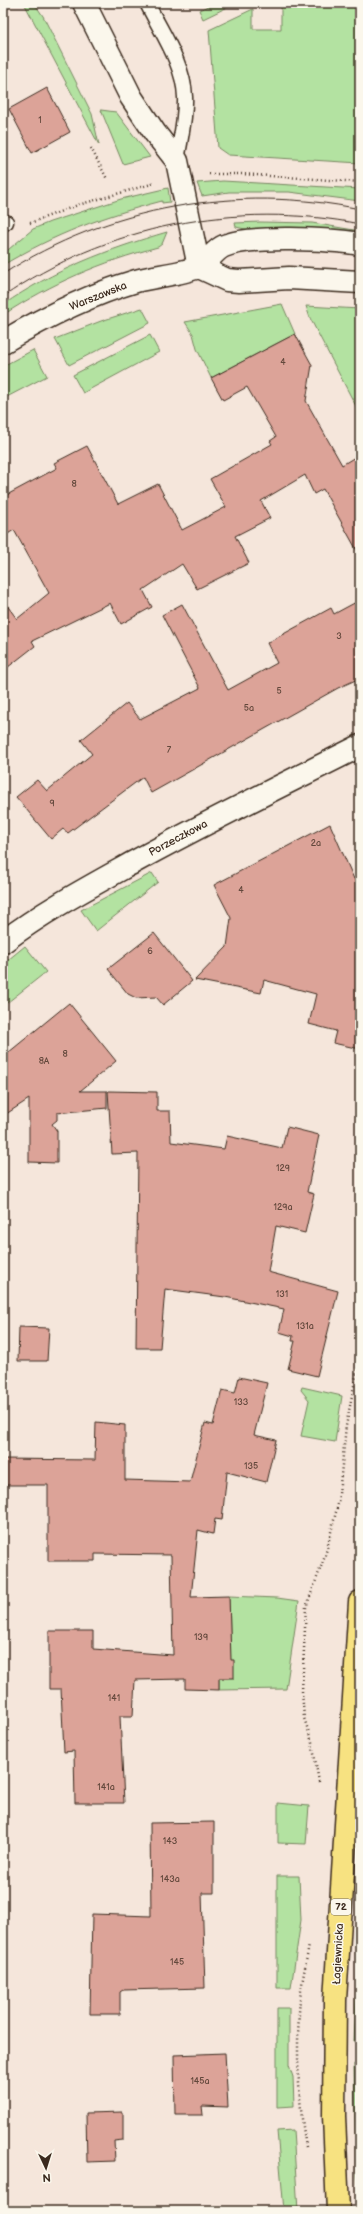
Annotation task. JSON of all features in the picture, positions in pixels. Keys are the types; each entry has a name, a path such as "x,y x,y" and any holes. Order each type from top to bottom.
{"main road":[{"name":"Łagiewnicka","path":"338,2211 334,2116 336,2000 360,1602"}],"street":[{"path":"84,3 141,113 177,161 199,267 227,280 238,281 289,278 360,282"},
{"name":"Warszawska","path":"3,342 33,324 78,303 136,281 199,267 221,247 246,241 307,240 360,244"},
{"name":"Porzeczkowa","path":"3,942 48,910 87,887 170,842 360,746"}],"lane":[{"path":"147,3 176,61 184,85 185,110 177,161"}],"path":[{"path":"91,148 107,179"},
{"path":"201,175 241,174 360,182"},
{"path":"30,223 78,205 159,182"},
{"path":"312,1742 304,1718 302,1691 306,1607 312,1585 325,1556 338,1504 346,1426 360,1355"}],"green space":[{"path":"24,3 34,3 43,16 92,114 99,145"},
{"path":"215,3 236,3 203,19 199,10"},
{"path":"281,3 360,3 360,163 228,155 218,148 209,30 253,9 253,29 281,29"},
{"path":"101,110 116,112 150,157 123,164"},
{"path":"223,181 360,189 360,201 289,192 229,192 202,196 197,183"},
{"path":"168,188 170,202 162,203 162,201 140,207 80,227 42,244 3,265 3,254 33,229 121,199"},
{"path":"235,223 312,223 360,231 360,234 254,231 236,227"},
{"path":"167,232 162,244 158,247 117,259 59,283 3,315 3,305 42,281 103,253"},
{"path":"282,304 295,334 211,378 197,349 193,334 185,322"},
{"path":"306,306 360,309 360,414 310,318"},
{"path":"142,308 150,323 69,365 55,339 101,321"},
{"path":"150,335 159,352 83,393 73,375"},
{"path":"33,350 47,376 3,399 3,366"},
{"path":"152,873 158,882 96,931 81,910"},
{"path":"25,946 46,972 3,1006 3,964"},
{"path":"302,1387 342,1396 335,1442 301,1436 309,1400 301,1390"},
{"path":"229,1596 277,1598 299,1601 286,1689 219,1690 219,1678 231,1677"},
{"path":"278,1803 309,1806 306,1844 278,1843"},
{"path":"277,1876 299,1876 301,1920 291,1988 277,1988"},
{"path":"360,1917 360,2042 354,2042"},
{"path":"277,2008 289,2008 289,2065 293,2077 294,2106 277,2107"},
{"path":"354,2064 360,2064 360,2211 356,2162"},
{"path":"293,2130 298,2211 284,2211 277,2131"}],"building":[{"path":"47,88 70,132 32,153 9,109"},
{"path":"295,334 312,365 306,401 342,465 360,454 360,556 323,489 314,494 305,475 261,501 270,518 235,536 249,563 197,589 182,564 143,590 152,607 121,624 110,603 32,641 35,646 3,671 3,600 17,619 49,593 14,530 3,537 3,497 57,468 54,463 87,446 118,504 158,484 182,530 226,507 210,479 272,444 270,441 276,437 247,387 223,400 211,378"},
{"path":"360,600 360,678 338,688 151,793 143,777 68,833 63,829 51,839 16,797 37,780 47,791 92,754 81,740 127,703 140,719 200,688 162,615 182,604 228,690 277,663 267,643 331,608 334,614"},
{"path":"330,824 354,879 360,880 360,1049 333,1043 336,1031 309,1024 316,994 264,980 261,993 195,980 227,947 231,918 214,885"},
{"path":"154,933 192,981 163,1005 156,997 136,998 128,994 108,969"},
{"path":"69,1003 116,1061 80,1091 107,1091 107,1108 57,1113 57,1120 52,1124 57,1131 57,1163 29,1162 29,1099 3,1116 3,1057"},
{"path":"108,1091 157,1092 157,1111 170,1111 171,1142 224,1149 227,1136 282,1148 287,1127 319,1135 307,1192 314,1194 305,1233 276,1226 268,1272 338,1291 317,1376 288,1369 295,1341 292,1341 293,1336 279,1332 284,1309 225,1297 165,1289 160,1348 136,1348 138,1153 112,1154"},
{"path":"19,1327 49,1328 47,1361 18,1361"},
{"path":"239,1377 267,1383 254,1435 276,1440 266,1482 227,1472 222,1520 215,1519 213,1534 198,1530 191,1597 229,1596 231,1660 234,1660 234,1678 219,1678 219,1690 185,1689 185,1679 135,1680 133,1716 120,1716 124,1803 75,1803 74,1751 64,1752 61,1689 49,1689 49,1631 93,1631 93,1649 173,1655 171,1555 95,1554 95,1561 48,1561 48,1485 3,1485 3,1459 95,1460 96,1422 125,1425 125,1480 190,1482 205,1423 213,1425 222,1390 235,1393"},
{"path":"214,1822 214,1893 202,1893 205,1988 123,1990 120,1992 120,2014 90,2014 92,1914 151,1916 150,1823"},
{"path":"225,2053 228,2107 202,2106 203,2115 175,2115 174,2055"},
{"path":"123,2112 123,2140 114,2141 115,2161 87,2162 86,2113"}],"tram line":[{"path":"3,274 44,251 86,232 130,217 175,207 221,201 267,199 314,202 360,209"},
{"path":"3,297 43,272 85,252 129,236 174,224 220,218 267,215 314,217 360,224"}]}
